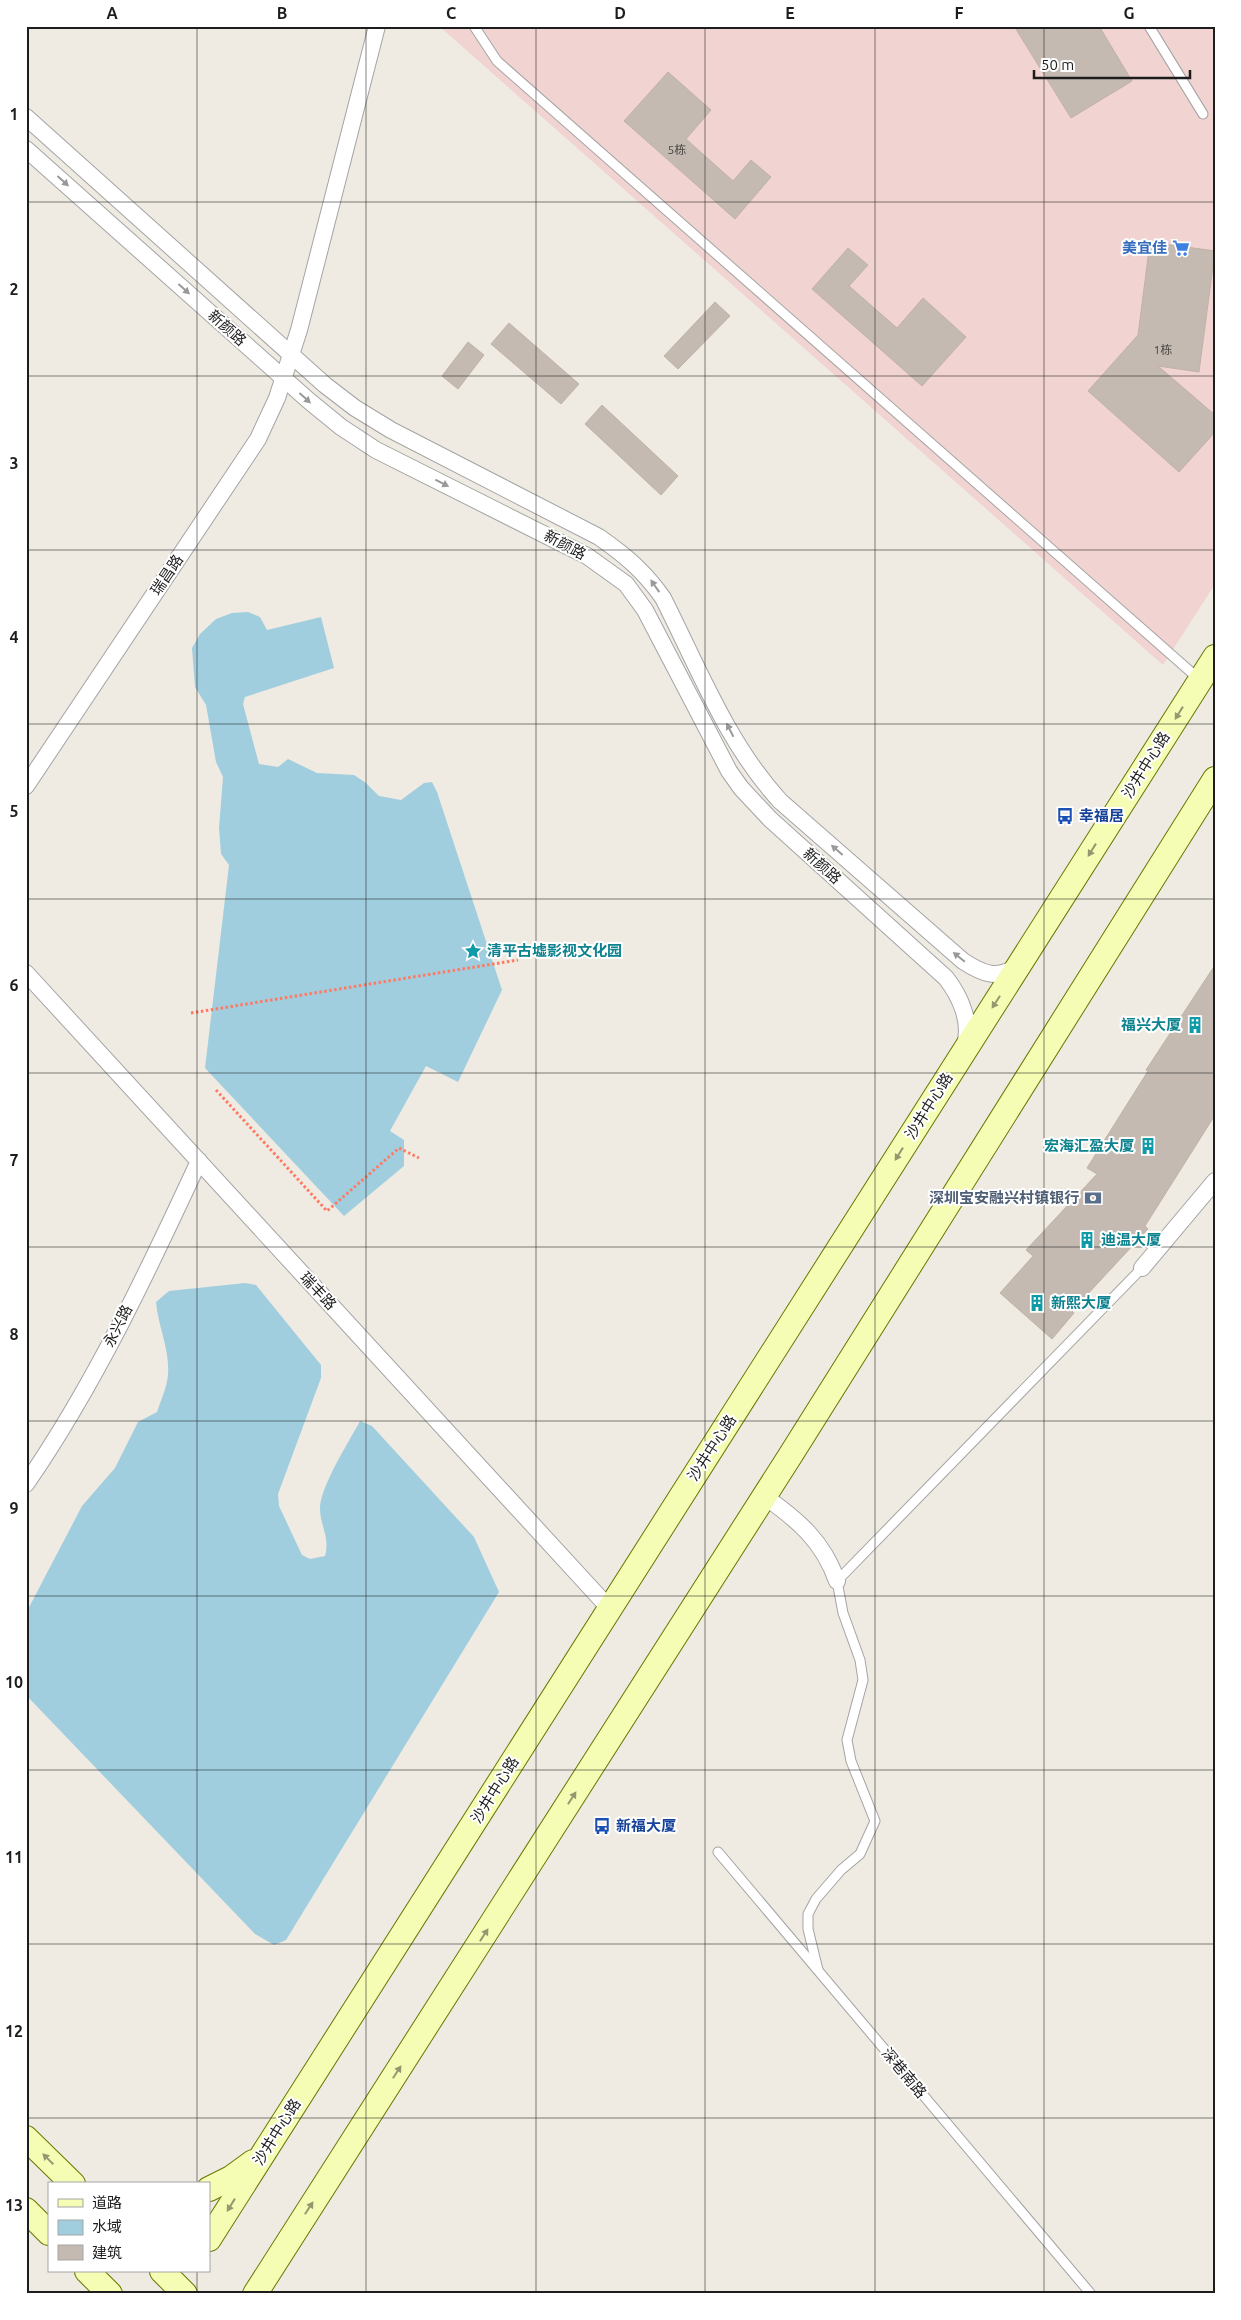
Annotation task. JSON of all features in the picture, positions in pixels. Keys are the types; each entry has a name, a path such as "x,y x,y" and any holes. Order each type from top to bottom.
{"street":[{"name":"瑞昌路","path":"26,786 258,439 270,414 307,304 377,26"},
{"name":"新颜路","path":"26,118 291,355 354,408 391,430 598,537 626,556 647,575 663,598 740,750 758,777 780,801 963,961 992,975 1002,975 1018,966"},
{"name":"新颜路","path":"26,148 324,414 358,439 587,556 626,584 644,610 719,756 741,788 770,819 946,978 955,990 965,1018 966,1030 966,1043 960,1058"},
{"name":"沙井中心路","path":"210,2238 1215,657"},
{"path":"254,2294 764,1496 1215,780"},
{"name":"瑞丰路","path":"26,973 610,1609"},
{"name":"永兴路","path":"26,1484 74,1407 111,1341 199,1161"},
{"path":"1142,1268 1215,1181"},
{"path":"764,1496 797,1520 820,1546 837,1581"},
{"path":"26,2138 72,2182"},
{"path":"210,2188 238,2174 266,2149"},
{"path":"26,2210 48,2232"},
{"path":"276,2294 280,2267 290,2239"},
{"path":"86,2272 97,2294"},
{"path":"87,2272 110,2294"}],"lane":[{"path":"474,26 497,61 1200,681"},
{"path":"1149,26 1203,114"},
{"path":"818,1970 808,1928 808,1914 816,1899 841,1870 860,1854 875,1821 851,1761 847,1740 863,1680 860,1660 842,1613 837,1581 1142,1268"},
{"name":"深巷南路","path":"718,1852 1091,2294"}],"path":[{"path":"190,1014 518,960"},
{"path":"216,1090 327,1211 399,1148 419,1158"}],"shaded area":[{"path":"439,26 1215,26 1215,584 1163,665"}],"water":[{"path":"248,612 260,617 267,630 321,617 334,668 245,697 243,704 259,764 278,767 288,759 317,773 354,775 366,783 379,796 401,800 424,783 432,782 437,792 502,990 458,1082 426,1066 390,1131 404,1140 404,1166 344,1216 205,1068 229,865 221,854 219,828 223,777 216,762 206,705 195,687 192,648 200,634 216,619 232,613"},
{"path":"245,1283 256,1285 321,1365 321,1378 278,1494 279,1506 302,1555 310,1559 325,1556 326,1538 320,1510 321,1501 329,1478 360,1421 372,1426 474,1537 499,1592 286,1940 274,1945 255,1934 26,1695 26,1613 82,1506 115,1468 138,1422 157,1412 164,1394 168,1366 166,1347 156,1302 169,1291"}],"building":[{"path":"1014,26 1099,26 1132,81 1071,118"},
{"path":"668,72 711,110 686,139 733,181 751,160 771,177 735,219 624,121"},
{"path":"1150,242 1215,251 1199,372 1158,366 1215,415 1215,432 1179,472 1088,391 1138,335"},
{"path":"848,248 868,265 849,286 897,328 923,298 966,337 922,386 812,289"},
{"path":"715,302 730,316 678,369 664,356"},
{"path":"509,323 579,384 561,404 491,344"},
{"path":"468,342 484,355 458,389 442,376"},
{"path":"602,405 678,476 661,495 585,424"},
{"path":"1215,965 1215,1115 1145,1226 1148,1229 1072,1311 1074,1313 1052,1339 1000,1293 1033,1256 1026,1250 1097,1174 1087,1168 1148,1071 1146,1070"}],"place":[{"name":"美宜佳","path":"1181,248"},
{"name":"幸福居","path":"1065,816"},
{"name":"清平古墟影视文化园","path":"473,951"},
{"name":"福兴大厦","path":"1195,1025"},
{"name":"宏海汇盈大厦","path":"1148,1146"},
{"name":"深圳宝安融兴村镇银行","path":"1093,1198"},
{"name":"迪温大厦","path":"1087,1240"},
{"name":"新熙大厦","path":"1037,1303"},
{"name":"新福大厦","path":"602,1826"}]}
